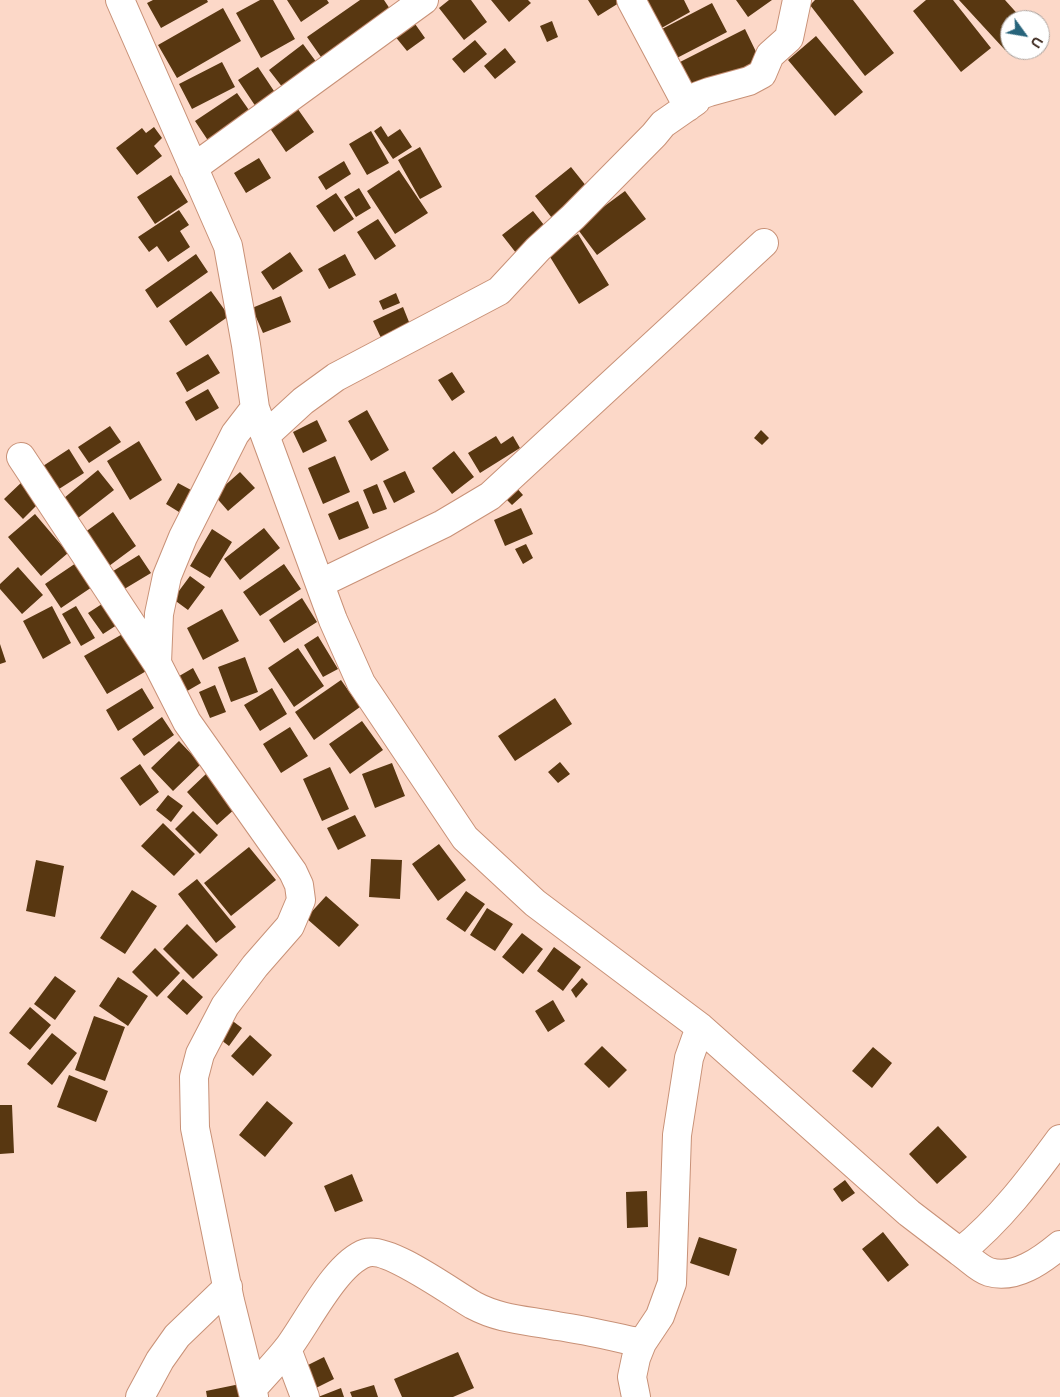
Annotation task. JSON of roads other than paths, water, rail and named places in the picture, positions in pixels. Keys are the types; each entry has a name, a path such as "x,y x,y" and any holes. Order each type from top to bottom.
{"street":[{"path":"120,0 228,246 255,408 321,583 333,620 361,683 465,838 535,903 700,1027 909,1213 989,1272 1011,1273 1028,1268 1060,1245"},
{"path":"193,168 424,0"},
{"path":"631,0 688,107"},
{"path":"266,434 303,401 336,377 499,291 538,249 573,217 663,124 696,101 698,96 749,81 762,74 770,55 789,38 797,0"},
{"path":"321,583 443,524 490,496 764,243"},
{"path":"157,663 158,614 167,576 183,537 235,434 255,408"},
{"path":"21,457 157,663 187,722 293,872 300,885 301,900 290,926 255,966 225,1006 200,1054 194,1077 195,1128 230,1301 253,1392"},
{"path":"636,1397 632,1377 636,1358 642,1343 660,1316 672,1283 677,1135 689,1058 700,1027"},
{"path":"960,1252 979,1237 1021,1191 1060,1139"},
{"path":"253,1392 287,1349 337,1276 350,1262 366,1253 378,1252 394,1258 492,1314 508,1319 557,1326 642,1343"},
{"path":"140,1397 160,1360 177,1336 228,1287"},
{"path":"287,1349 306,1397"}]}
